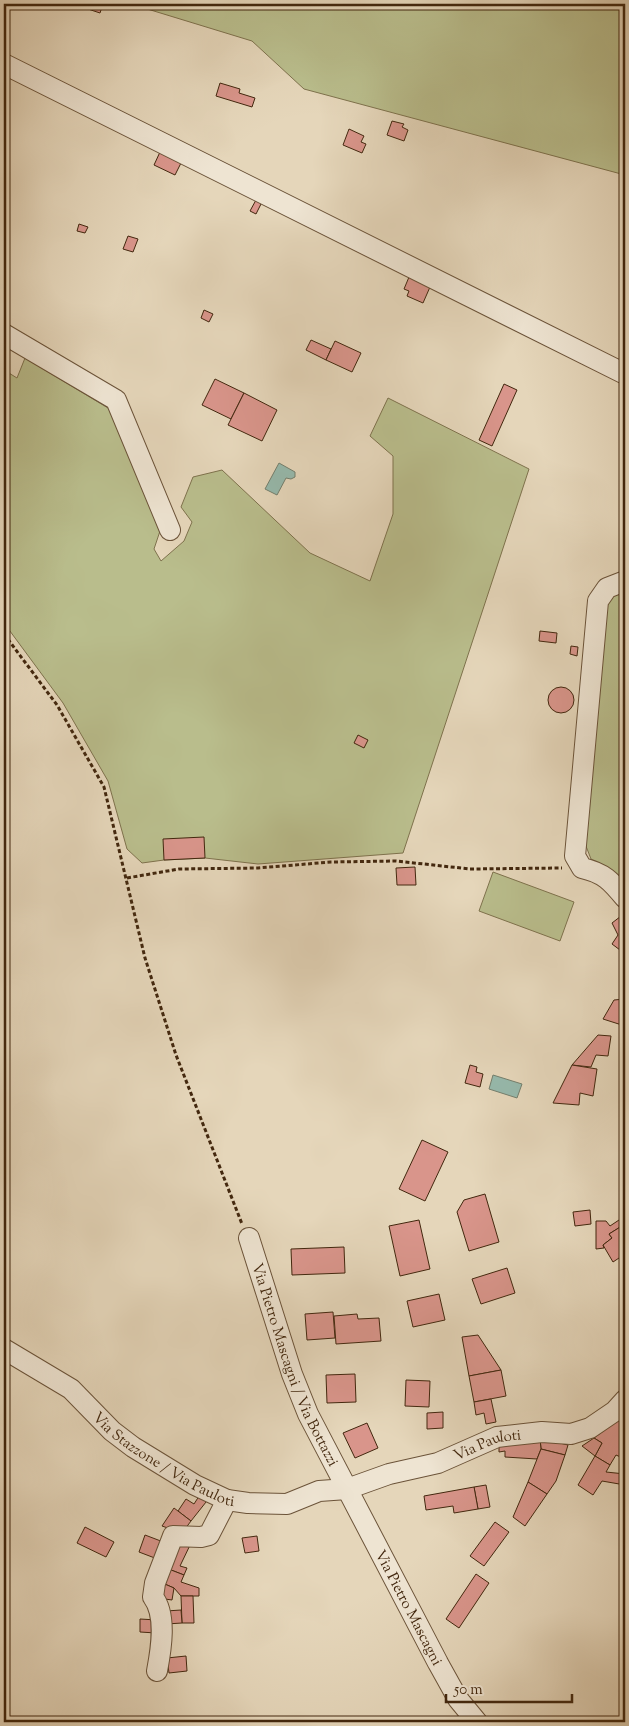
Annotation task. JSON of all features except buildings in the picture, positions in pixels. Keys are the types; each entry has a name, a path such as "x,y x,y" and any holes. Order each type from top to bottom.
{"street":[{"path":"4,64 625,374"},
{"path":"4,334 116,400 170,530"},
{"path":"625,581 607,588 598,601 575,856 582,868 595,871 608,879 625,898"},
{"name":"Via Pietro Mascagni / Via Bottazzi","path":"248,1238 292,1374 308,1414 346,1489"},
{"name":"Via Stazzone / Via Pauloti","path":"4,1349 70,1389 112,1430 133,1447 195,1485 227,1500 248,1504 287,1504 319,1492 346,1489"},
{"name":"Via Pauloti","path":"346,1489 389,1474 438,1463 497,1437 542,1432 571,1434 590,1428 615,1411 625,1400"},
{"name":"Via Pietro Mascagni","path":"346,1489 458,1699 477,1722"},
{"path":"157,1671 162,1647 161,1617 159,1604 153,1597 155,1583 173,1536 201,1537 209,1535 227,1500"}],"path":[{"path":"4,634 57,705 104,787 145,958 176,1055 248,1238"},
{"path":"127,878 179,869 258,868 331,862 396,861 470,869 582,868"}],"green space":[{"path":"131,4 625,4 625,175 304,89 252,41"},
{"path":"25,358 113,411 160,531 154,549 161,561 184,541 192,522 181,507 193,477 222,470 310,553 370,581 393,514 393,456 370,436 388,398 529,469 403,853 258,864 205,858 142,863 127,849 108,781 63,703 4,623 4,370 17,378"},
{"path":"625,588 625,884 613,871 591,859 584,841 606,602 614,594"},
{"path":"493,872 574,902 560,941 479,911"}],"shaded area":[{"path":"279,463 295,472 295,477 291,479 286,478 277,495 265,489"},
{"path":"493,1075 522,1084 517,1098 489,1089"}]}
